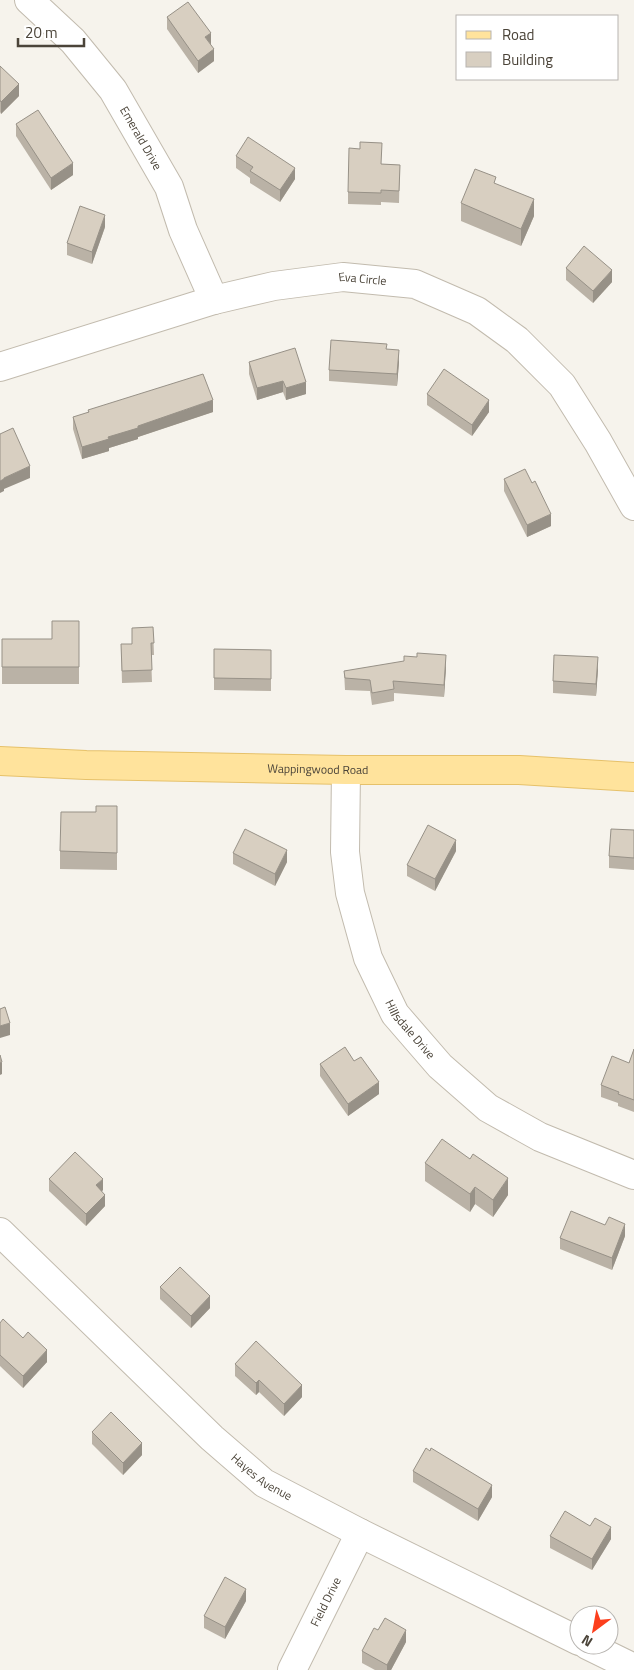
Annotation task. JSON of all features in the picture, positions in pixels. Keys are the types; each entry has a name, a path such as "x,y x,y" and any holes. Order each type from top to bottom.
{"main road":[{"name":"Wappingwood Road","path":"0,761 86,765 346,770 519,770 634,777"}],"street":[{"name":"Emerald Drive","path":"29,0 73,41 113,90 169,187 183,230 214,300"},
{"name":"Eva Circle","path":"0,367 214,300 274,286 343,277 415,284 477,311 517,340 562,384 598,442 634,506"},
{"name":"Hillsdale Drive","path":"346,770 345,852 350,893 368,958 395,1014 440,1066 488,1108 540,1136 634,1175"},
{"name":"Hayes Avenue","path":"0,1232 212,1438 264,1483 360,1533 569,1636"},
{"name":"Field Drive","path":"292,1670 360,1533"},
{"path":"607,1655 634,1668"}],"building":[{"path":"188,2 211,33 205,37 214,49 198,61 167,17"},
{"path":"0,66 19,84 1,102 0,100"},
{"path":"38,110 73,163 51,178 16,124"},
{"path":"248,137 295,168 280,190 250,171 253,167 236,156"},
{"path":"360,142 382,143 381,164 400,165 399,191 381,190 381,193 348,192 349,148 360,149"},
{"path":"475,169 496,177 494,183 534,199 521,229 461,203"},
{"path":"80,206 105,215 92,252 67,243"},
{"path":"584,246 612,270 593,291 566,268"},
{"path":"331,340 387,344 386,349 399,350 397,374 329,370"},
{"path":"295,348 306,382 286,388 283,381 257,388 249,362"},
{"path":"444,369 489,400 472,425 427,394"},
{"path":"203,374 213,400 108,437 109,439 82,447 73,417 89,412 88,410"},
{"path":"13,428 30,466 0,481 0,434"},
{"path":"525,469 532,483 535,481 551,514 527,525 504,479"},
{"path":"52,621 79,621 79,667 2,667 2,639 52,639"},
{"path":"153,627 154,643 151,643 152,670 122,671 121,644 132,644 132,628"},
{"path":"214,649 271,650 271,679 214,678"},
{"path":"417,653 446,655 444,685 393,681 394,689 372,693 370,680 345,678 344,671 404,661 404,656 417,657"},
{"path":"554,655 598,657 596,684 553,681"},
{"path":"96,806 117,806 117,853 60,851 61,812 96,812"},
{"path":"428,825 456,840 435,879 407,865"},
{"path":"245,829 287,850 275,874 233,853"},
{"path":"611,829 634,830 634,858 609,856"},
{"path":"5,1007 10,1023 0,1026 0,1009"},
{"path":"345,1047 354,1061 361,1057 379,1082 348,1104 320,1064"},
{"path":"634,1049 634,1100 601,1085 612,1056 629,1063"},
{"path":"442,1139 470,1159 473,1154 508,1178 493,1200 475,1187 470,1194 425,1163"},
{"path":"75,1152 103,1179 96,1185 105,1195 86,1214 49,1179"},
{"path":"571,1211 605,1225 609,1217 625,1224 612,1258 560,1238"},
{"path":"180,1267 210,1296 191,1316 160,1287"},
{"path":"3,1319 23,1338 28,1332 47,1350 23,1376 0,1355 0,1323"},
{"path":"256,1341 302,1385 284,1404 259,1380 256,1383 235,1364"},
{"path":"111,1412 142,1443 123,1463 92,1432"},
{"path":"426,1448 430,1451 431,1448 492,1485 478,1509 413,1471"},
{"path":"565,1511 590,1526 595,1518 611,1527 592,1559 550,1536"},
{"path":"225,1577 246,1589 225,1627 204,1616"},
{"path":"385,1618 406,1630 387,1665 362,1651 374,1628 378,1630"}]}
